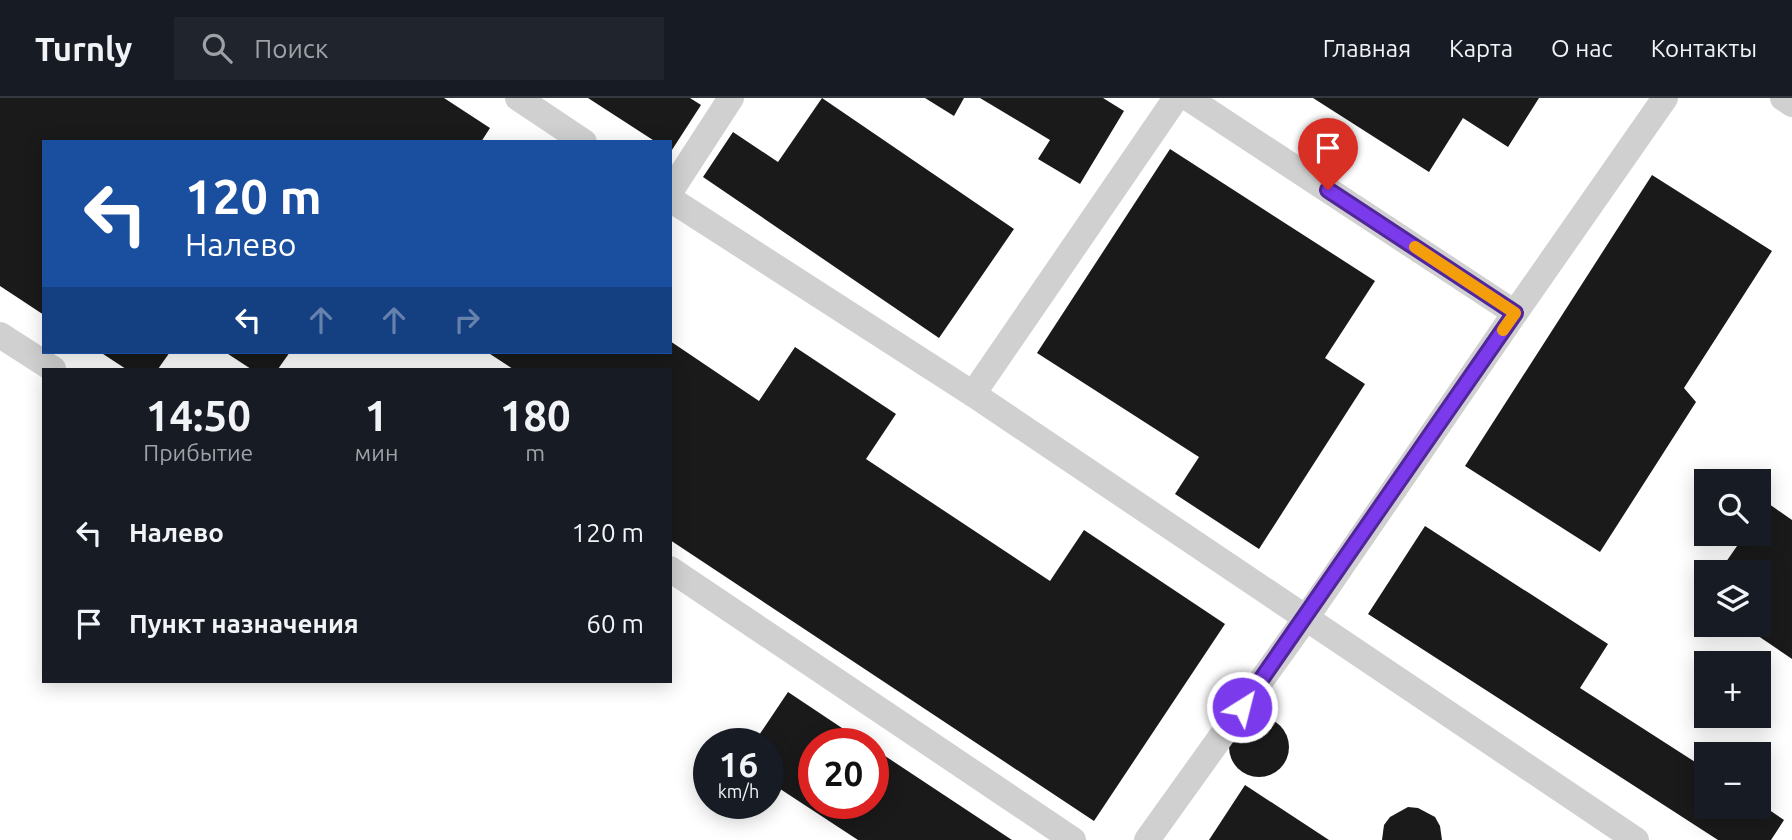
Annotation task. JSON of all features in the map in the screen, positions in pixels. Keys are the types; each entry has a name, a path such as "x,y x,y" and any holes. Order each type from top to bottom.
{"lane":[{"path":"518,98 581,140"},
{"path":"672,189 731,98"},
{"path":"973,394 1177,98"},
{"path":"1188,98 1515,313"},
{"path":"1147,840 1306,618 1665,98"},
{"path":"1783,98 1792,104"},
{"path":"672,201 973,394 1636,840"},
{"path":"0,335 51,368"},
{"path":"672,570 1073,840"}],"building":[{"path":"0,98 444,98 490,128 482,140 42,140 42,314 0,286"},
{"path":"588,98 690,98 701,105 672,150 672,140 653,140"},
{"path":"822,98 1014,229 939,338 703,177 733,132 778,162"},
{"path":"925,98 964,98 954,116"},
{"path":"980,98 1103,98 1124,111 1080,184 1038,159 1050,140"},
{"path":"1313,98 1539,98 1508,147 1463,118 1429,172"},
{"path":"1170,149 1375,281 1325,358 1365,384 1259,549 1175,494 1199,457 1037,353"},
{"path":"1652,175 1772,251 1684,388 1696,402 1600,552 1465,466"},
{"path":"672,342 759,401 795,347 896,414 866,459 1050,581 1084,530 1225,624 1094,821 672,541 672,368 511,368 490,354 672,354"},
{"path":"103,354 169,354 159,368 124,368"},
{"path":"228,354 289,354 279,368 249,368"},
{"path":"1771,505 1792,520 1792,659 1760,637 1771,637 1771,560 1727,560 1737,546 1771,546"},
{"path":"1425,526 1608,644 1580,688 1694,761 1694,819 1771,819 1771,811 1784,820 1771,840 1718,840 1368,614"},
{"path":"788,692 842,728 798,728 798,801 784,791 784,728 764,728"},
{"path":"1259,717 1276,722 1284,730 1289,747 1284,764 1276,772 1259,777 1242,772 1234,764 1229,747 1234,730 1242,722"},
{"path":"889,759 1012,840 858,840 826,819 889,819"},
{"path":"1245,785 1329,840 1209,840"},
{"path":"1408,807 1418,808 1435,817 1440,826 1442,840 1382,840 1384,825 1390,817"}],"slow traffic":[{"path":"1415,247 1515,313 1503,330"}],"route":[{"path":"1242,707 1515,313 1328,190"}]}
